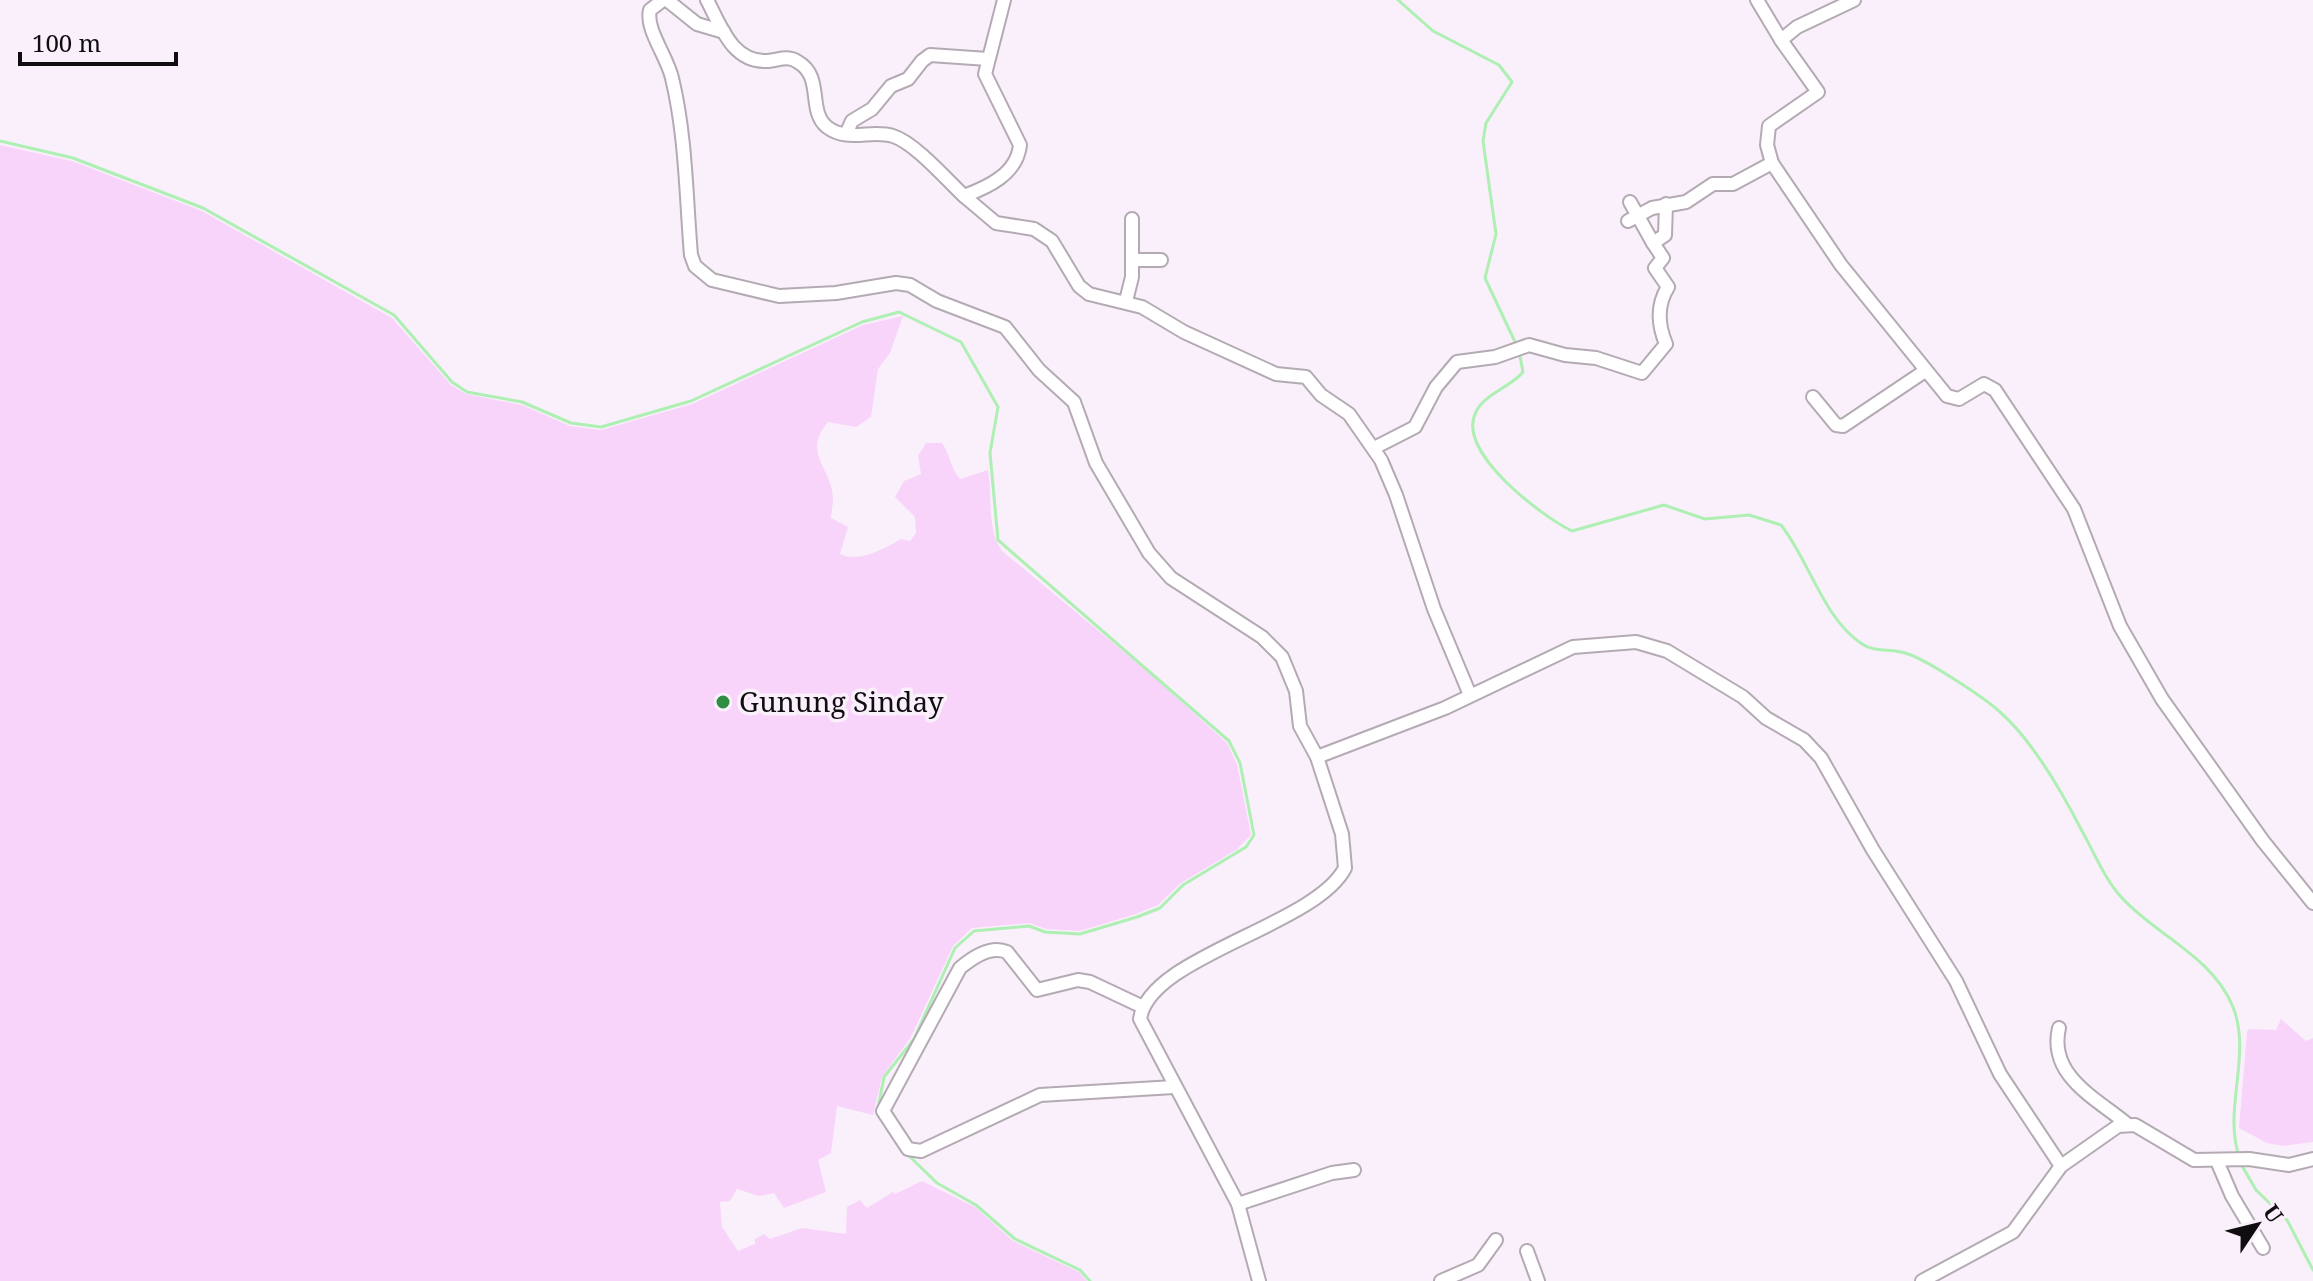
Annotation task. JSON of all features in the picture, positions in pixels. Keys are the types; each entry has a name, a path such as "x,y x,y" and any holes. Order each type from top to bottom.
{"street":[{"path":"724,32 697,24 665,0 650,10 649,28 663,47 681,117 695,266 712,280 779,296 836,293 896,283 910,285 937,301 1005,327 1039,370 1074,402 1096,463 1149,553 1171,578 1262,637 1282,657 1296,691 1300,726 1317,757 1347,860 1341,875 1321,894 1170,979 1143,1007 1143,1029 1238,1204 1259,1281"},
{"path":"707,0 739,52 751,59 790,58 799,62 815,82 823,122 846,134 894,136 996,223 1034,229 1052,241 1079,286 1089,294 1126,301 1243,361 1276,374 1306,377 1321,395 1349,414 1374,448 1396,495 1434,609 1470,695"},
{"path":"964,196 994,183 1015,163 1019,153 1016,137 987,81 988,59 1004,0"},
{"path":"1757,0 1818,92 1769,126 1767,145 1772,163 1814,229 1925,371 1951,399 1959,399 1984,384 1995,390 2074,509 2120,626 2162,699 2263,841 2313,903"},
{"path":"1781,40 1797,27 1854,0"},
{"path":"846,134 852,121 872,109 891,86 908,79 930,55 988,59"},
{"path":"1633,218 1666,204 1686,202 1713,184 1733,184 1772,163"},
{"path":"1374,448 1415,427 1442,378 1457,362 1495,357 1529,345 1565,355 1596,358 1642,373 1666,344 1659,324 1662,297 1668,287 1655,268 1663,258 1633,218 1630,202"},
{"path":"1653,243 1665,235 1666,204"},
{"path":"1126,301 1132,260 1132,219"},
{"path":"1132,260 1161,260"},
{"path":"1813,397 1836,425 1843,426 1925,371"},
{"path":"1317,757 1470,695 1573,647 1636,642 1667,651 1743,697 1766,718 1804,740 1836,781 1873,850 1956,981 2000,1074 2061,1166"},
{"path":"1143,1007 1090,982 1078,980 1037,990 1007,952 1000,949 982,953 960,968 883,1111 908,1149 921,1151 1040,1095 1174,1087"},
{"path":"2059,1028 2057,1042 2066,1075 2127,1124 2144,1129 2182,1155 2219,1161 2249,1159 2289,1165 2313,1159"},
{"path":"1922,1281 2019,1227 2061,1166 2108,1131 2127,1124"},
{"path":"2219,1161 2232,1196 2263,1248"},
{"path":"1238,1204 1332,1173 1354,1170"},
{"path":"1441,1281 1478,1265 1496,1240"},
{"path":"1527,1251 1538,1281"}],"shaded area":[{"path":"0,145 72,161 202,211 392,318 451,385 466,394 522,405 570,426 601,430 692,404 863,325 903,316 890,353 878,369 871,417 856,427 828,422 817,443 820,461 832,488 831,518 848,527 840,554 863,556 901,539 910,541 916,533 915,517 895,497 904,481 921,474 918,456 926,443 942,443 960,479 988,470 992,522 1002,551 1147,671 1227,743 1237,764 1251,835 1236,850 1181,883 1158,905 1136,914 1080,931 1046,929 1029,923 972,928 953,946 911,1037 882,1077 873,1115 837,1106 831,1153 818,1160 826,1192 784,1208 774,1193 759,1196 737,1189 730,1201 720,1202 722,1227 738,1251 755,1244 755,1239 764,1234 770,1239 802,1228 846,1234 847,1207 860,1200 867,1208 893,1192 895,1194 922,1181 975,1207 1013,1241 1079,1272 1087,1281 0,1281"},
{"path":"2281,1019 2306,1041 2313,1038 2313,1142 2283,1146 2267,1143 2239,1128 2247,1032 2249,1029 2276,1030"}],"waterway":[{"path":"1398,0 1433,31 1499,65 1512,82 1486,123 1483,141 1496,234 1485,278 1516,344"},
{"path":"0,141 73,158 203,208 394,315 452,382 467,392 522,402 571,423 601,427 691,401 862,322 899,312 961,342 998,407 990,453 998,540 1229,741 1240,763 1254,835 1246,847 1183,885 1160,908 1137,917 1080,934 1045,932 1029,926 974,931 955,948 914,1039 884,1077 877,1113 884,1123"},
{"path":"1519,351 1523,372 1480,406 1473,428 1478,446 1490,464 1523,498 1572,531 1664,505 1705,519 1749,515 1781,525 1827,604 1848,633 1867,647 1902,652 1928,664 1982,698 2012,724 2056,784 2105,874 2122,898 2198,960 2224,989 2233,1007 2240,1044 2234,1120 2239,1156"},
{"path":"905,1152 937,1183 976,1205 1015,1239 1080,1270 1090,1281"},
{"path":"2241,1164 2256,1190 2287,1220 2313,1270"}],"place":[{"name":"Gunung Sinday","path":"723,702"}]}
